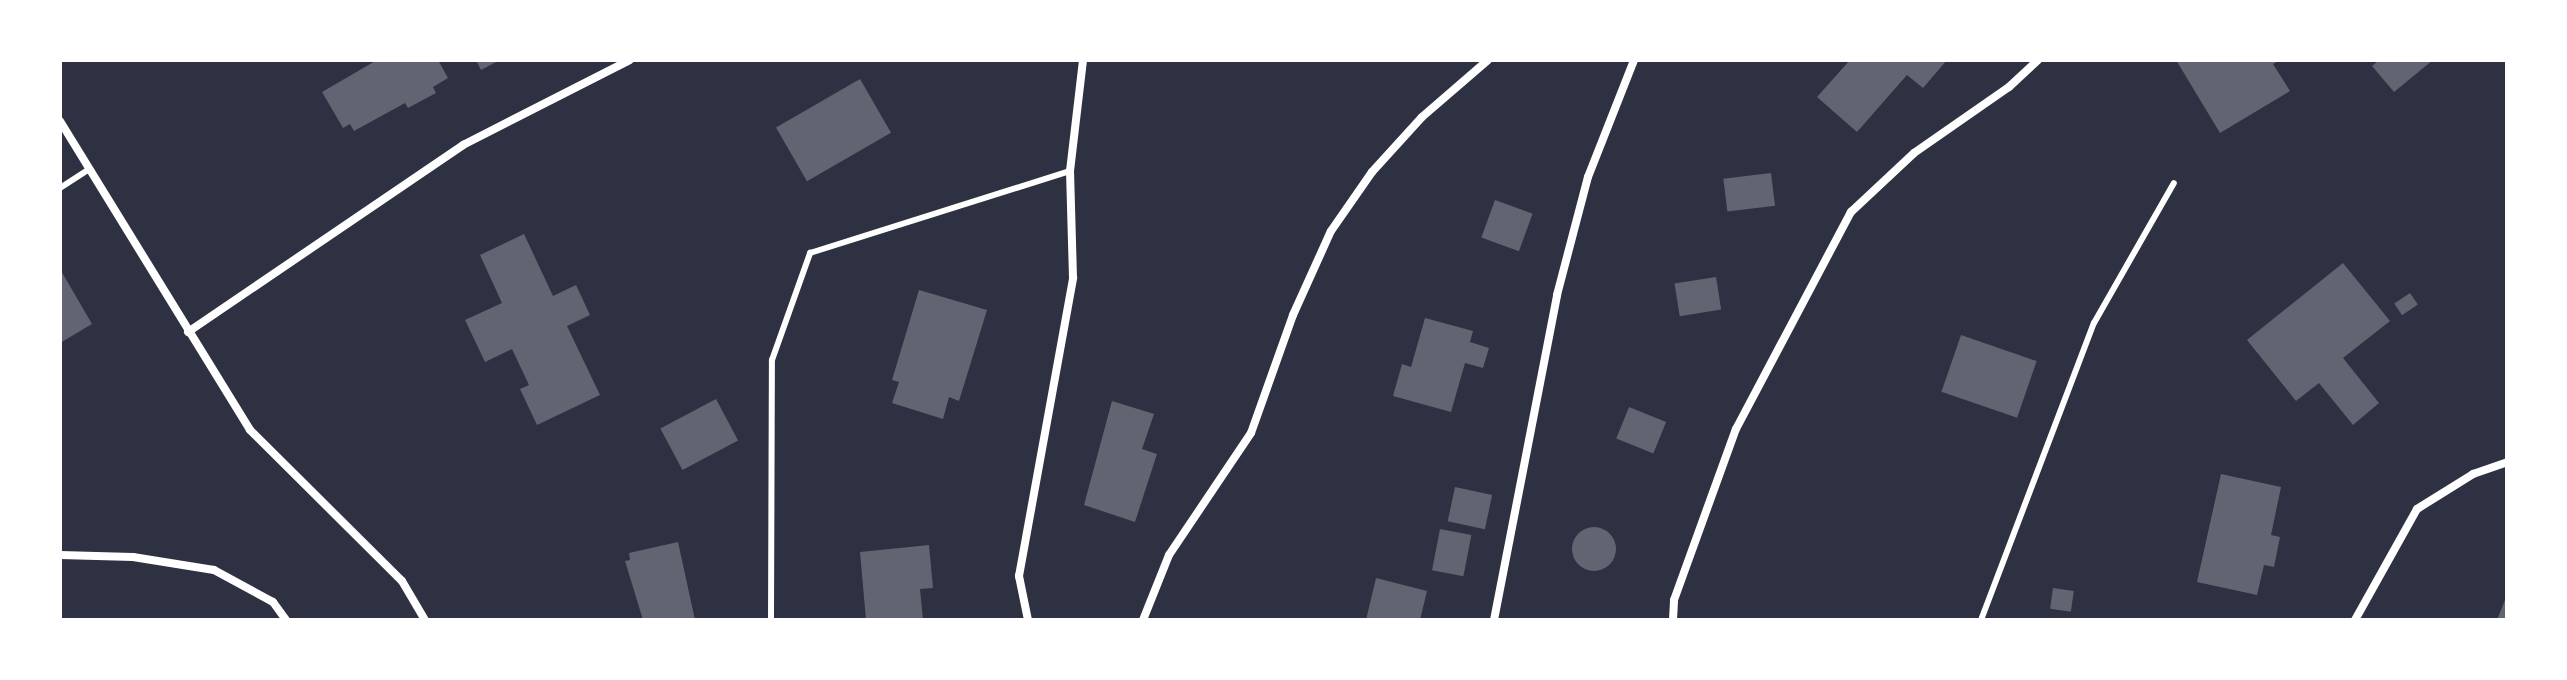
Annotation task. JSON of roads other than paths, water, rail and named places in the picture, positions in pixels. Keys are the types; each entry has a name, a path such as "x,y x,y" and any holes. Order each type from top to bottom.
{"street":[{"path":"188,332 463,145 630,60"},
{"path":"1028,620 1019,576 1073,278 1070,171 1083,60"},
{"path":"1143,620 1169,555 1251,433 1293,315 1331,231 1372,172 1422,117 1488,60"},
{"path":"1494,620 1557,295 1588,177 1634,60"},
{"path":"1673,620 1674,600 1736,429 1851,212 1914,153 2009,87 2038,60"},
{"path":"60,121 250,430 402,581 425,620"},
{"path":"2355,620 2417,509 2473,474 2507,462"},
{"path":"60,555 133,557 214,570 273,602 286,620"}],"lane":[{"path":"60,188 89,169"},
{"path":"771,620 772,360 810,253 1070,171"},
{"path":"1981,620 2094,323 2174,183"}]}
